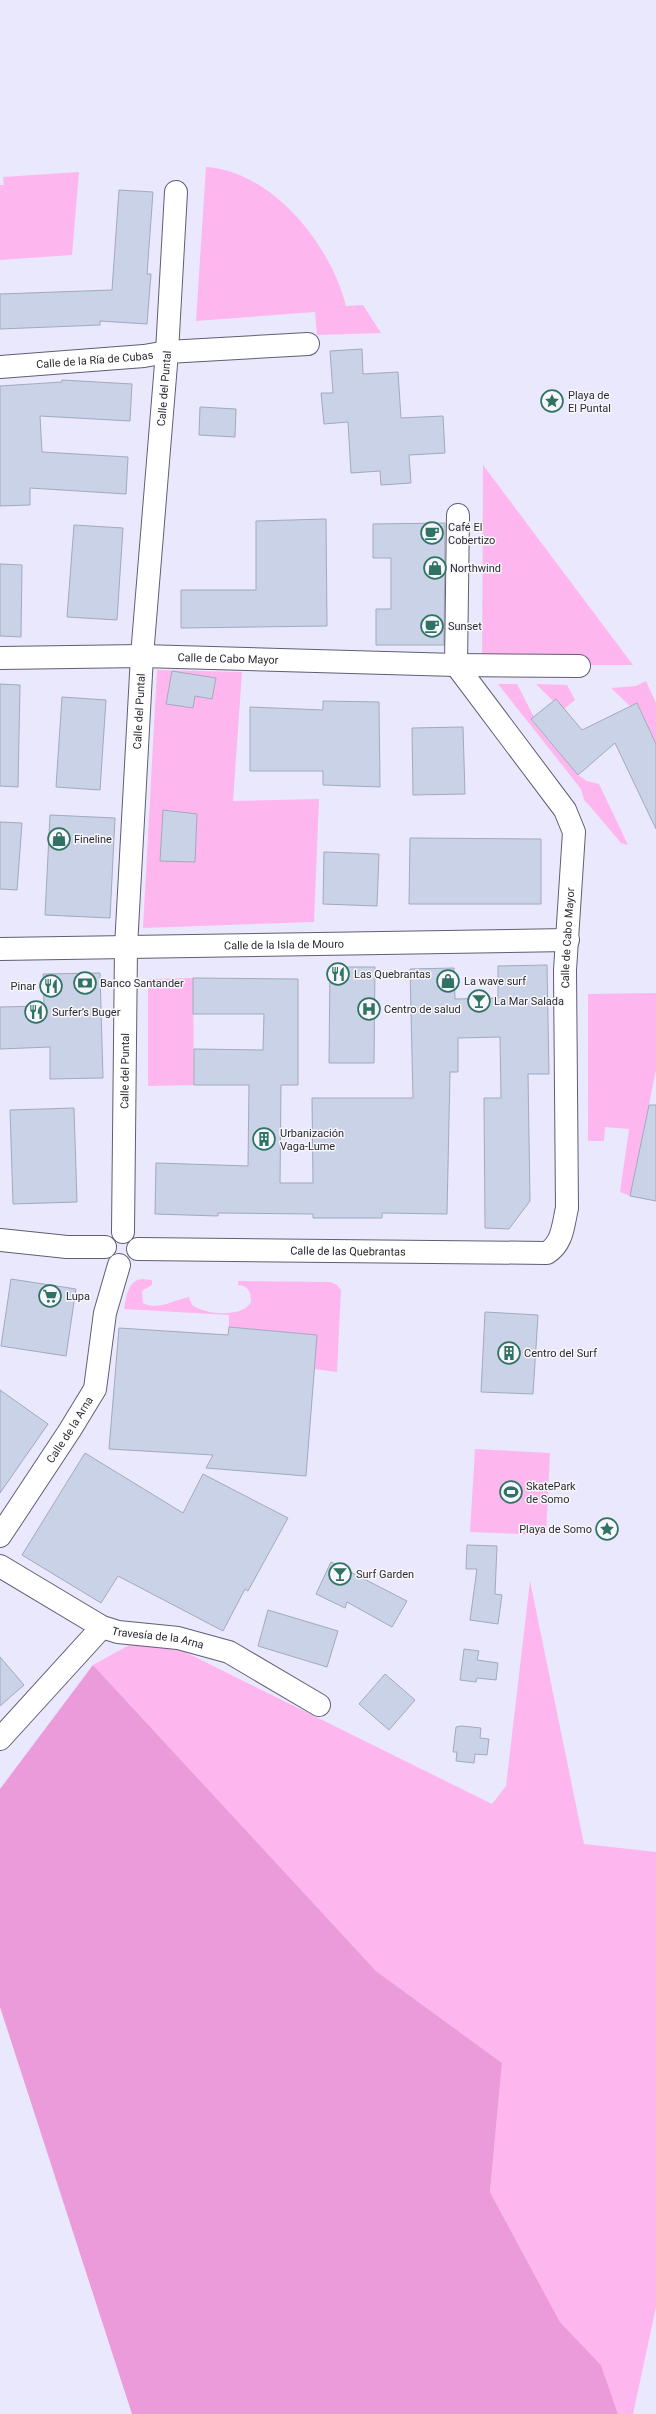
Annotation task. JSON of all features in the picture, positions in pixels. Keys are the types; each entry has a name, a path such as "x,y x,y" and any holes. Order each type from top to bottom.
{"street":[{"name":"Calle del Puntal","path":"124,1232 126,947 142,656 167,352 176,192"},
{"name":"Calle de la Ría de Cubas","path":"0,367 144,356 167,352 308,344"},
{"path":"456,665 458,515"},
{"name":"Calle de Cabo Mayor","path":"0,658 142,656 456,665 579,666"},
{"name":"Calle de Cabo Mayor","path":"456,665 565,810 574,832 565,970 567,1208 562,1233 556,1247"},
{"name":"Calle de la Isla de Mouro","path":"0,949 568,940"},
{"path":"124,1232 133,1235 138,1249 137,1255 130,1263 119,1265 110,1260 105,1248 113,1234 124,1232"},
{"path":"0,1240 67,1247 105,1248"},
{"name":"Calle de las Quebrantas","path":"138,1249 547,1253 556,1247"},
{"name":"Calle de la Arna","path":"0,1536 77,1419 95,1388 105,1313 119,1265"},
{"name":"Travesía de la Arna","path":"0,1566 102,1627 118,1632 178,1638 229,1652 318,1705"},
{"path":"0,1739 102,1627"}],"shaded area":[{"path":"206,167 230,172 254,182 275,197 295,215 313,236 327,259 338,283 346,306 363,305 381,333 317,335 315,312 196,321"},
{"path":"79,172 72,255 0,260 0,185 4,185 3,177"},
{"path":"483,465 633,665 482,665"},
{"path":"157,670 242,672 233,801 319,799 314,922 143,928"},
{"path":"646,681 656,703 656,744 637,703 630,706 611,688 636,686"},
{"path":"498,684 517,684 534,717 531,720 578,775 587,781 599,784 628,845 621,843 584,800 581,789"},
{"path":"536,684 567,685 575,700 564,709 556,699 553,701"},
{"path":"193,978 194,1085 148,1086 148,979"},
{"path":"656,993 656,1070 630,1196 620,1192 629,1129 605,1127 604,1141 588,1141 588,994"},
{"path":"142,1279 152,1280 152,1285 142,1291 143,1303 154,1306 189,1297 192,1305 214,1313 232,1313 240,1311 251,1302 249,1290 238,1285 238,1281 331,1282 337,1285 341,1290 337,1372 314,1369 317,1335 229,1327 229,1315 124,1309 128,1290 133,1283"},
{"name":"SkatePark de Somo","path":"475,1449 550,1453 546,1535 470,1532"},
{"path":"530,1581 584,1844 656,1852 656,2307 633,2414 618,2414 601,2365 560,2322 490,2192 502,2063 376,1971 93,1665 131,1644 181,1650 492,1804 506,1786"},
{"path":"93,1665 376,1971 502,2063 490,2192 560,2322 601,2365 618,2414 132,2414 0,2007 0,1789"}],"building":[{"path":"119,190 153,192 147,274 151,274 147,324 100,321 100,325 0,329 0,294 112,290"},
{"path":"362,349 363,374 398,372 401,418 443,416 445,453 409,455 411,483 381,485 380,471 351,473 348,422 324,424 321,393 333,393 330,351"},
{"path":"62,380 132,384 130,421 40,416 42,452 128,457 126,494 30,488 30,505 0,506 0,386 62,382"},
{"path":"200,407 236,409 235,437 199,435"},
{"path":"326,519 327,626 181,628 181,590 256,590 256,521"},
{"path":"445,523 444,645 376,645 376,609 391,609 391,558 373,558 373,524"},
{"path":"74,525 123,528 117,620 67,617"},
{"path":"0,564 22,565 21,637 0,636"},
{"path":"172,671 216,678 212,699 195,696 193,708 166,704"},
{"path":"0,684 20,685 18,787 0,786"},
{"path":"62,697 106,700 100,790 56,787"},
{"path":"556,699 582,730 637,703 656,744 656,829 615,743 578,775 531,719"},
{"path":"323,701 379,702 380,787 323,785 323,771 250,771 250,707 323,710"},
{"path":"463,727 465,794 413,795 412,728"},
{"path":"163,810 197,814 195,862 160,861"},
{"path":"50,815 115,818 110,918 45,915"},
{"path":"0,822 22,823 17,890 0,889"},
{"path":"410,838 541,839 541,904 409,904"},
{"path":"324,852 379,854 377,906 323,904"},
{"path":"547,965 549,1074 528,1074 530,1201 509,1229 485,1228 484,1098 501,1098 500,1037 458,1038 458,1072 450,1072 447,1214 382,1213 382,1218 313,1218 313,1214 218,1213 218,1216 155,1214 156,1163 248,1166 249,1085 194,1085 194,1049 263,1050 264,1014 193,1014 193,978 298,979 298,1085 281,1085 280,1183 313,1183 312,1098 413,1098 410,969 454,968 455,999 498,998 498,966"},
{"path":"330,967 375,967 374,1063 329,1063"},
{"path":"100,973 103,1078 50,1079 50,1047 0,1049 0,1007 44,1006 43,974"},
{"path":"649,1105 656,1105 656,1201 630,1196"},
{"path":"74,1108 77,1202 13,1204 10,1110"},
{"path":"11,1279 76,1289 66,1356 1,1346"},
{"name":"Centro del Surf","path":"485,1312 538,1315 533,1394 481,1392"},
{"path":"229,1327 317,1335 306,1476 206,1468 213,1455 109,1449 119,1328 228,1335"},
{"path":"0,1390 48,1424 0,1493"},
{"path":"85,1453 183,1513 203,1474 288,1518 248,1591 245,1589 223,1631 118,1576 101,1603 22,1555"},
{"path":"467,1545 497,1546 495,1594 502,1595 498,1624 470,1620 477,1569 466,1569"},
{"path":"331,1562 407,1601 392,1627 347,1602 345,1608 316,1594"},
{"path":"268,1610 338,1631 327,1667 258,1646"},
{"path":"464,1649 479,1651 477,1660 498,1663 496,1680 477,1678 476,1682 460,1680"},
{"path":"0,1657 24,1685 0,1706"},
{"path":"385,1674 415,1700 389,1730 359,1704"},
{"path":"462,1726 481,1728 480,1738 489,1739 487,1755 475,1754 474,1763 456,1761 457,1752 453,1752 456,1727"}],"place":[{"name":"Playa de El Puntal","path":"552,401"},
{"name":"Café El Cobertizo","path":"432,533"},
{"name":"Northwind","path":"435,568"},
{"name":"Sunset","path":"432,626"},
{"name":"Fineline","path":"59,839"},
{"name":"Las Quebrantas","path":"338,974"},
{"name":"La wave surf","path":"448,981"},
{"name":"Banco Santander","path":"85,983"},
{"name":"Pinar","path":"51,986"},
{"name":"La Mar Salada","path":"479,1001"},
{"name":"Centro de salud","path":"369,1009"},
{"name":"Surfer’s Buger","path":"36,1012"},
{"name":"Urbanización Vaga-Lume","path":"264,1139"},
{"name":"Lupa","path":"50,1296"},
{"name":"Centro del Surf","path":"509,1353"},
{"name":"SkatePark de Somo","path":"511,1492"},
{"name":"Playa de Somo","path":"607,1529"},
{"name":"Surf Garden","path":"340,1574"}]}
